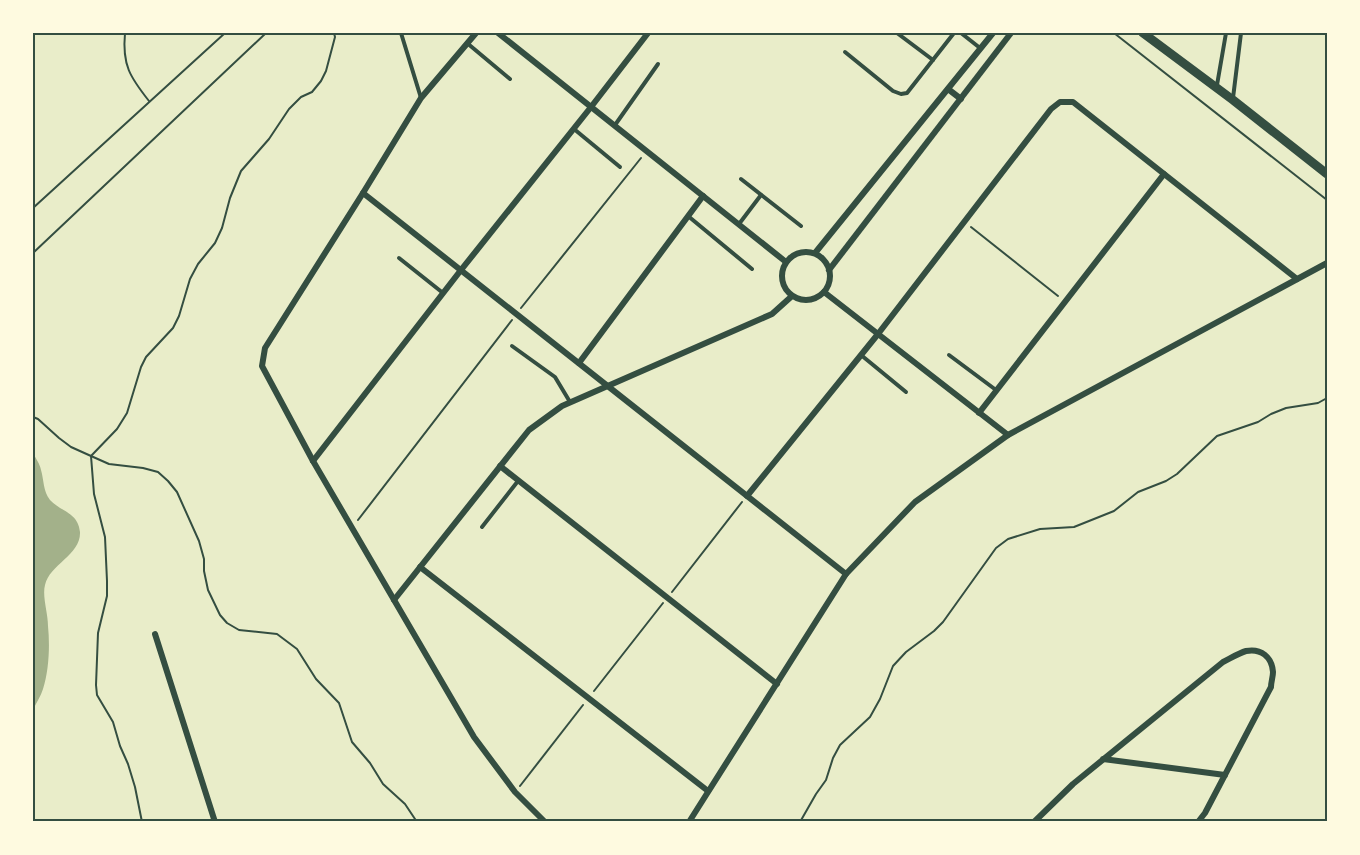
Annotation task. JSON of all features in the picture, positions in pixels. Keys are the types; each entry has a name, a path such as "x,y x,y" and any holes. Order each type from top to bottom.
{"street":[{"path":"476,33 421,98 265,348 262,366 313,461 474,737 515,792 545,822"},
{"path":"498,33 786,262"},
{"path":"313,461 460,270 648,33"},
{"path":"815,253 993,33"},
{"path":"829,270 1011,33"},
{"path":"1143,33 1327,174"},
{"path":"948,89 960,99"},
{"path":"747,496 878,334 1051,109 1060,102 1073,102 1297,279"},
{"path":"979,413 1164,174"},
{"path":"363,194 846,574"},
{"path":"579,363 703,196"},
{"path":"803,252 815,253 824,260 829,270 829,282 824,292 814,299 802,300 792,296 784,287 781,276 784,264 792,256 803,252"},
{"path":"689,822 846,574 915,502 1008,435 1327,263"},
{"path":"824,292 1008,435"},
{"path":"394,600 530,430 570,402 772,314 792,296"},
{"path":"500,466 777,684"},
{"path":"420,567 708,791"},
{"path":"155,634 215,822"},
{"path":"1034,822 1072,784 1224,662 1246,651 1261,652 1271,663 1273,673 1270,687 1205,813 1198,822"},
{"path":"1102,759 1225,775"}],"lane":[{"path":"401,33 421,98"},
{"path":"897,33 933,60"},
{"path":"845,52 893,91 907,93 954,33"},
{"path":"962,33 980,48"},
{"path":"1217,89 1226,33"},
{"path":"1233,100 1241,33"},
{"path":"467,44 510,79"},
{"path":"614,125 658,64"},
{"path":"573,129 620,167"},
{"path":"741,179 801,226"},
{"path":"738,224 761,195"},
{"path":"688,216 752,269"},
{"path":"399,258 443,292"},
{"path":"512,346 555,377 570,402"},
{"path":"861,355 906,392"},
{"path":"949,355 997,390"},
{"path":"482,527 518,480"}],"path":[{"path":"125,33 126,62 132,80 149,102"},
{"path":"33,208 225,33"},
{"path":"33,253 266,33"},
{"path":"142,822 128,764 113,722 98,695 96,685 98,633 107,596 107,581 105,537 94,494 91,456 117,429 127,413 141,366 146,357 173,328 190,279 198,264 215,243 222,228 230,198 241,171 269,140 289,109 301,97 312,92 321,81 326,71 335,37 334,33"},
{"path":"1114,33 1327,200"},
{"path":"352,527 647,151"},
{"path":"964,221 1066,302"},
{"path":"800,822 826,780 840,745 870,717 893,666 906,652 943,622 996,548 1008,539 1040,529 1074,527 1114,511 1138,492 1177,474 1216,436 1258,422 1286,408 1318,403 1327,398"},
{"path":"33,417 71,447 109,464 158,472 168,481 177,492 199,541 208,590 220,615 227,623 239,630 277,634 297,649 316,679 339,703 352,742 370,763 383,784 405,804 417,822"},
{"path":"515,792 747,496"}],"shaded area":[{"path":"33,453 48,497 54,504 73,516 79,525 80,532 76,547 53,571 45,585 49,642 48,666 43,689 33,710"}]}
